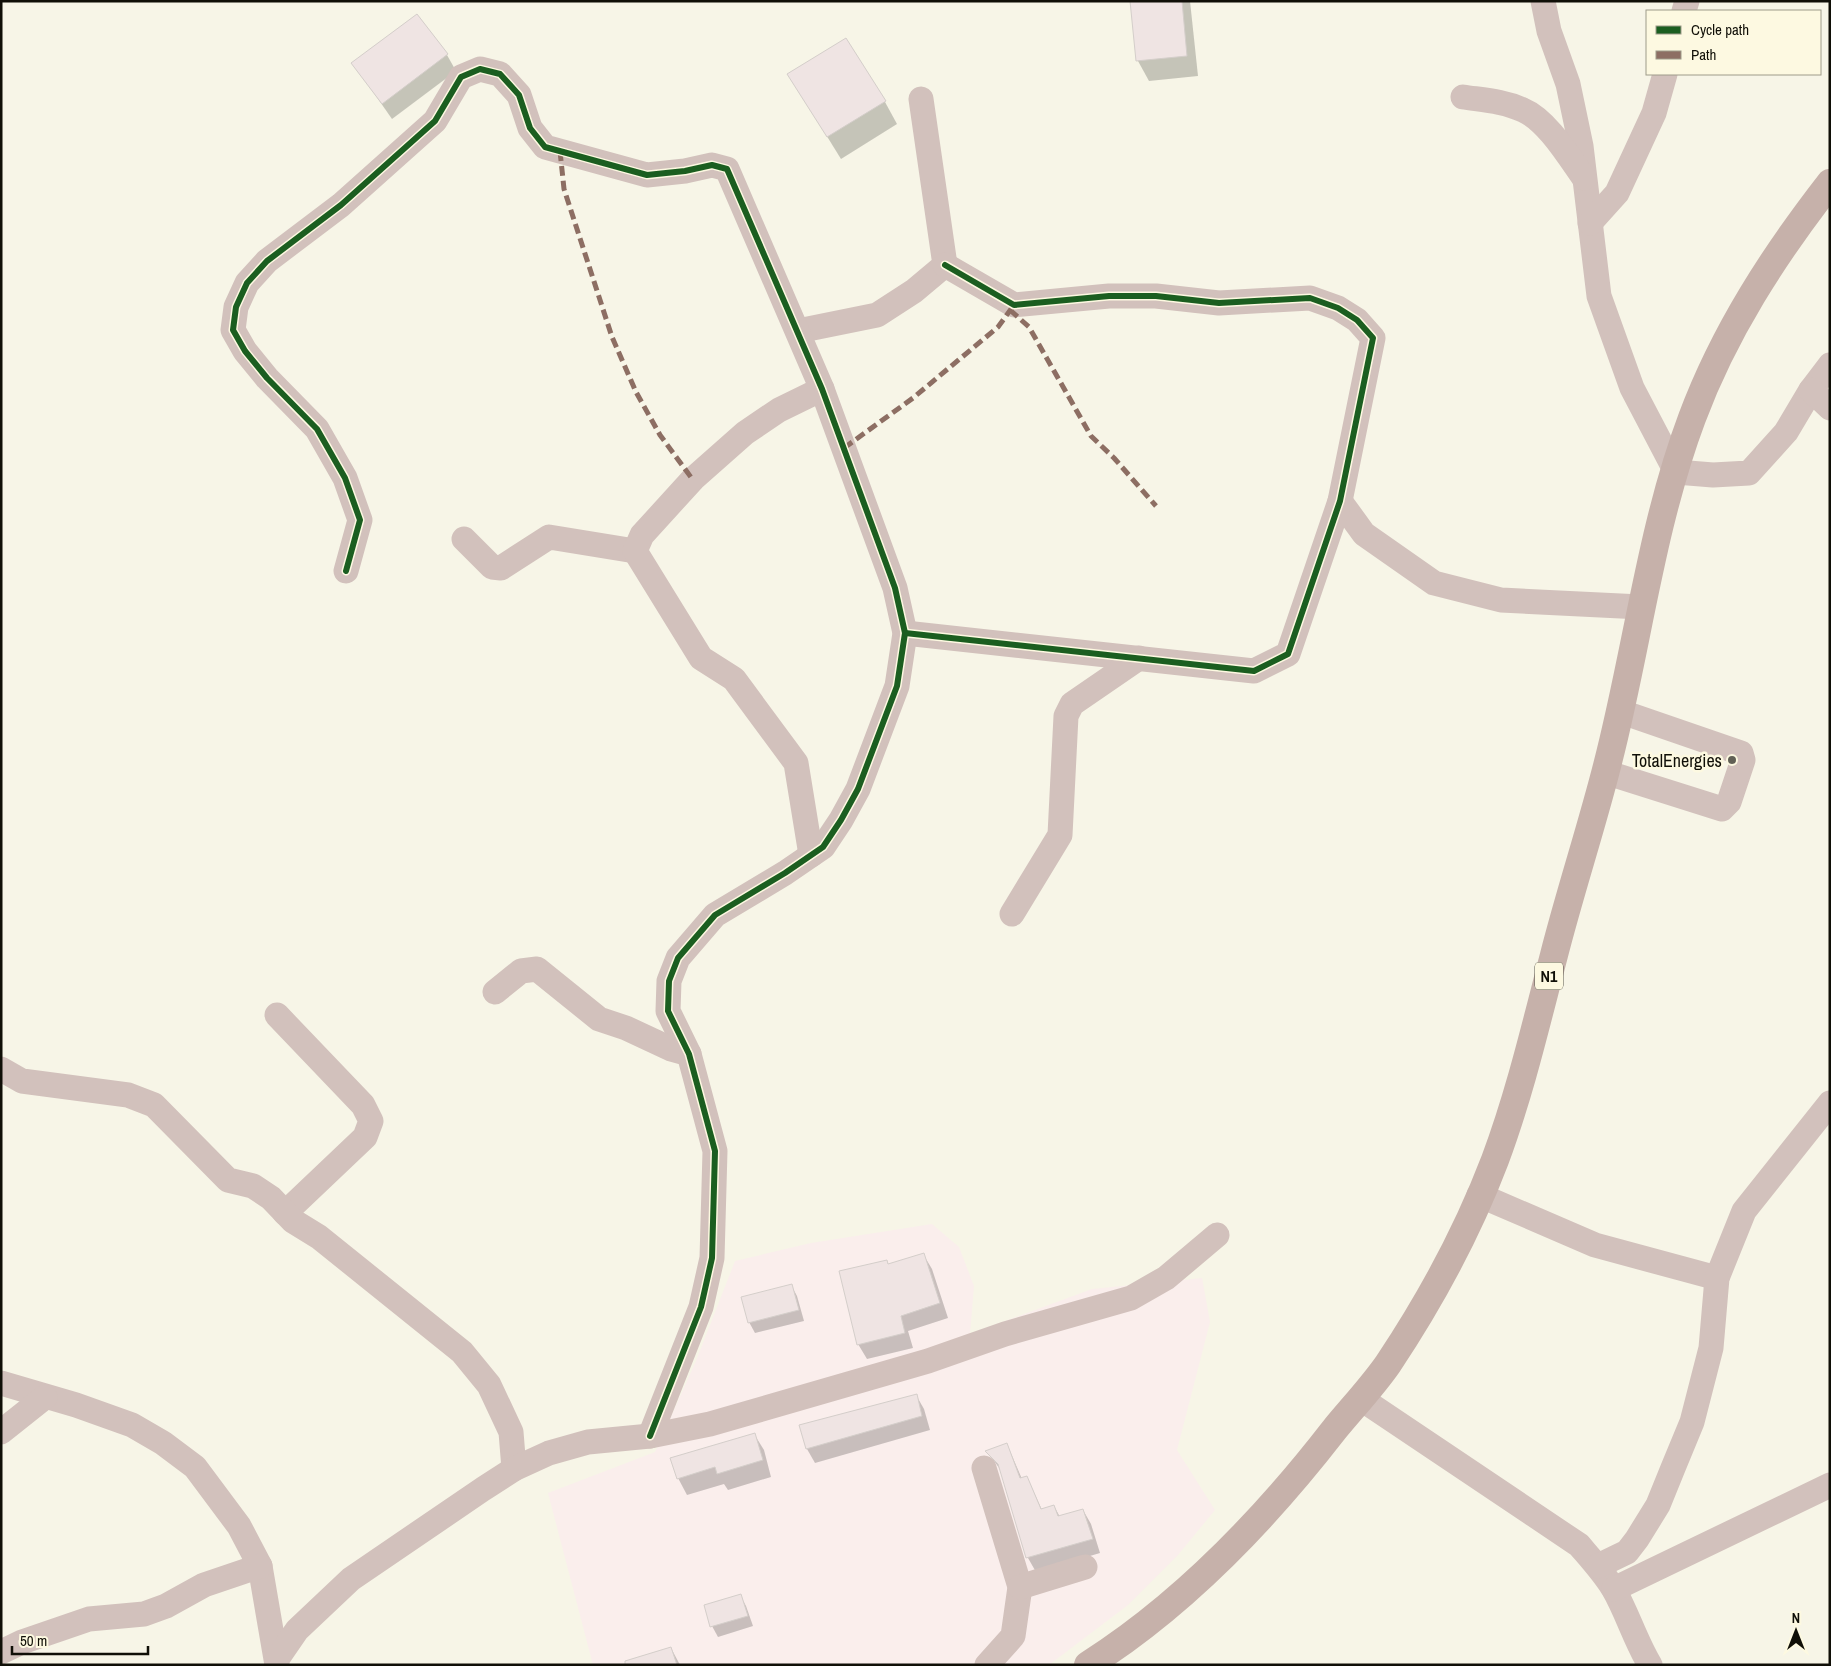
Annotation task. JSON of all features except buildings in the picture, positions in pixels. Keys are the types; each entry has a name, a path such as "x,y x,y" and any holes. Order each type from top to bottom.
{"highway":[{"name":"N1","path":"1088,1665 1115,1648 1180,1596 1242,1537 1304,1469 1386,1366 1457,1243 1494,1162 1533,1044 1554,954 1606,772 1641,607 1691,421 1732,330 1791,236 1830,183"}],"street":[{"path":"1543,1 1549,31 1568,84 1581,146 1599,296 1632,388 1676,472 1713,475 1749,473 1786,432 1811,390 1830,365"},
{"path":"346,571 360,520 346,478 317,429 290,403 245,351 233,330 236,307 247,282 267,261 341,205 435,121 461,77 480,69 500,74 518,95 530,128 545,147 647,175 685,171 712,165 727,169 822,389 895,588 905,633 897,686 858,790 842,820 823,847 715,915 678,958 669,981 668,1011 689,1054 715,1151 712,1258 701,1307 650,1436"},
{"path":"1590,223 1617,193 1654,113 1666,75"},
{"path":"1463,97 1493,101 1524,110 1552,134 1584,178"},
{"path":"921,99 945,265"},
{"path":"798,331 877,315 914,291 945,265"},
{"path":"905,633 1254,671 1288,654 1340,501 1373,338 1357,320 1338,308 1310,298 1219,303 1146,296 1109,296 1014,305 945,265"},
{"path":"634,551 642,535 693,479 744,433 779,410 822,389"},
{"path":"1811,390 1830,408"},
{"path":"1340,501 1364,534 1434,582 1501,600 1641,607"},
{"path":"464,539 492,567 501,568 549,537 634,551 701,658 734,679 796,763 811,855"},
{"path":"1012,914 1060,835 1066,716 1072,704 1139,658"},
{"path":"1606,772 1722,809 1729,802 1743,760 1741,753 1619,711"},
{"path":"495,992 521,971 537,969 599,1019 626,1028 671,1049 689,1054"},
{"path":"277,1015 363,1104 371,1121 364,1137 285,1213"},
{"path":"1,1068 22,1081 128,1096 154,1105 228,1180 253,1186 271,1198 293,1221 319,1237 462,1352 489,1385 511,1432 514,1469"},
{"path":"1598,1566 1627,1552 1658,1505 1692,1422 1712,1348 1717,1278 1744,1211 1830,1103"},
{"path":"1480,1194 1595,1244 1717,1278"},
{"path":"277,1662 296,1630 351,1579 514,1469 549,1453 588,1442 650,1436 710,1424 928,1361 1005,1334 1131,1298 1166,1278 1217,1235"},
{"path":"1,1383 132,1425 163,1443 195,1468 239,1526 260,1566 277,1662"},
{"path":"1,1432 45,1397"},
{"path":"1360,1398 1579,1545 1598,1566 1614,1589 1632,1631 1650,1665"},
{"path":"984,1468 1020,1587 1013,1636 987,1665"},
{"path":"1614,1589 1830,1485"},
{"path":"1,1652 22,1642 89,1619 144,1614 166,1606 204,1585 260,1566"},
{"path":"1020,1587 1085,1566"}],"shaded area":[{"path":"932,1224 959,1247 974,1286 970,1334 1092,1289 1202,1278 1210,1322 1177,1450 1215,1510 1178,1555 1128,1605 1049,1665 593,1665 548,1493 655,1452 696,1361 735,1261 811,1243"}],"marked path":[{"path":"560,151 564,189 612,337 636,392 660,435 693,480"},
{"path":"844,448 913,398 998,327 1014,305"},
{"path":"1010,310 1029,327 1091,436 1114,458 1156,506"}],"cycle path":[{"path":"346,571 360,520 345,478 317,429 267,378 245,351 233,330 236,307 247,283 267,261 341,205 435,121 461,77 480,69 500,74 519,95 530,128 545,147 647,175 685,171 712,165 727,169 822,389 895,588 905,633 897,686 858,789 823,847 785,873 715,915 678,958 669,981 668,1011 689,1054 715,1151 712,1258 701,1307 650,1436"},
{"path":"905,633 1254,671 1288,654 1340,501 1373,338 1357,320 1338,308 1310,298 1219,303 1156,296 1109,296 1014,305 945,265"}],"place":[{"name":"TotalEnergies","path":"1732,760"}]}
